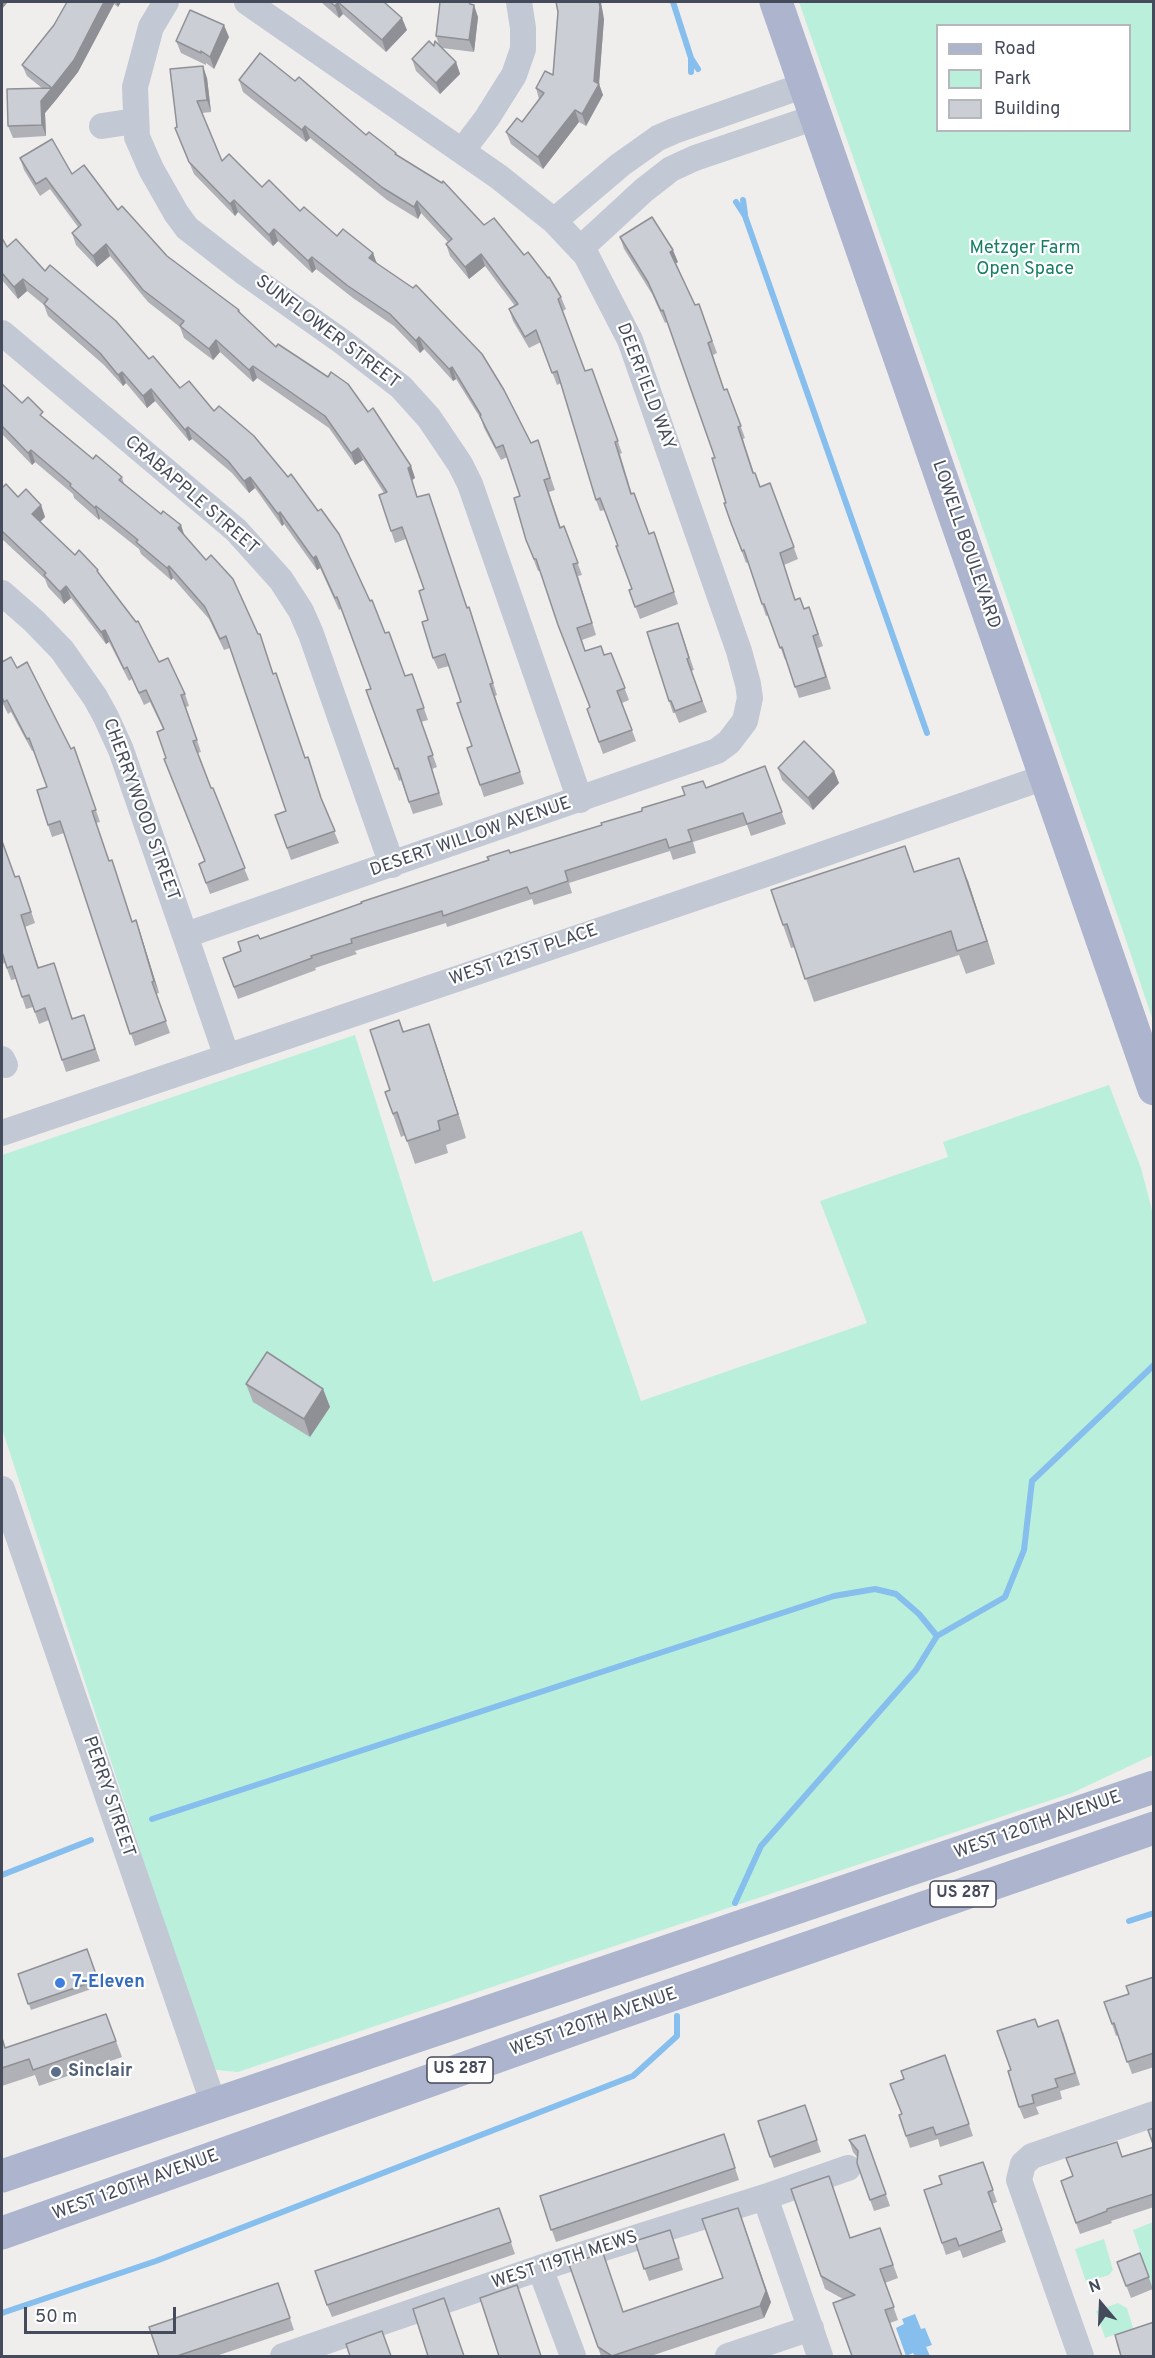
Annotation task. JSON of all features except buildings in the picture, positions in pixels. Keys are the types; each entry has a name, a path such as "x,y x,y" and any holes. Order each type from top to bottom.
{"main road":[{"name":"LOWELL BOULEVARD","path":"776,2 1154,1089"},
{"name":"WEST 120TH AVENUE","path":"2,2176 369,2050 1118,1800 1154,1785"},
{"name":"WEST 120TH AVENUE","path":"2,2233 608,2017 1154,1828"},
{"path":"62,2212 152,2163 200,2144 213,2127 214,2105"}],"street":[{"name":"SUNFLOWER STREET","path":"166,2 151,27 135,87 137,137 151,169 187,228 236,267 344,343 400,387 429,418 460,464 470,484 580,800"},
{"name":"DEERFIELD WAY","path":"247,2 499,177 554,221 580,249 596,271 630,340 739,651 748,684 749,710 755,725"},
{"path":"462,151 514,75 523,49 524,28 519,2"},
{"path":"554,221 620,165 658,138 805,85"},
{"path":"580,249 644,190 671,169 695,158 816,117"},
{"path":"102,126 135,122"},
{"name":"CRABAPPLE STREET","path":"2,333 236,530 281,579 301,611 311,634 392,865"},
{"name":"CHERRYWOOD STREET","path":"2,593 62,650 106,717 121,750 227,1057"},
{"name":"DESERT WILLOW AVENUE","path":"186,935 717,751 755,725"},
{"name":"WEST 121ST PLACE","path":"2,1132 1045,777"},
{"name":"PERRY STREET","path":"2,1489 214,2105"},
{"path":"1081,2356 1019,2180 1023,2164 1032,2156 1154,2114"},
{"name":"WEST 119TH MEWS","path":"283,2356 321,2350 540,2268 765,2197 848,2168"},
{"path":"765,2197 820,2356"},
{"path":"540,2268 573,2356"},
{"path":"729,2356 811,2328"}],"green space":[{"name":"Metzger Farm Open Space","path":"799,2 1153,2 1153,1021 1125,937"},
{"path":"355,1035 433,1282 582,1231 641,1401 867,1323 820,1201 948,1157 943,1142 1109,1085 1141,1168 1153,1214 1153,1755 1072,1793 238,2072 216,2070 206,2051 2,1429 2,1155"},
{"path":"1153,2222 1153,2290 1133,2230"},
{"path":"1104,2239 1113,2270 1109,2275 1086,2282 1075,2249"},
{"path":"1118,2303 1127,2308 1133,2328 1105,2338 1096,2311"}],"water":[{"path":"915,2314 921,2329 925,2328 932,2345 926,2347 930,2356 915,2356 913,2353 906,2356 896,2328 904,2324 902,2319"}],"waterway":[{"path":"673,2 691,58 698,69"},
{"path":"691,58 691,72"},
{"path":"743,200 745,214"},
{"path":"736,202 745,216 927,733"},
{"path":"735,1903 761,1846 916,1670 937,1636 1005,1597 1024,1550 1032,1481 1154,1365"},
{"path":"152,1819 834,1596 875,1589 896,1594 919,1614 937,1636"},
{"path":"2,1875 91,1840"},
{"path":"1129,1921 1154,1913"},
{"path":"2,2313 156,2261 633,2076 677,2036 677,2016"}],"place":[{"name":"7-Eleven","path":"60,1983"},
{"name":"Sinclair","path":"56,2072"}]}
